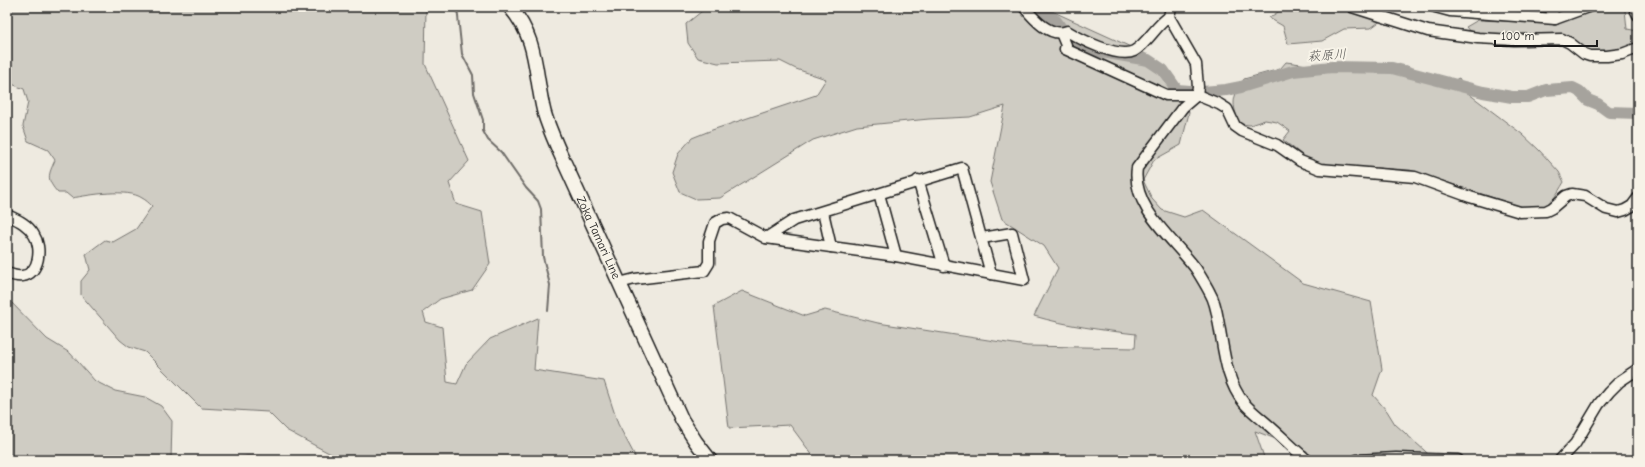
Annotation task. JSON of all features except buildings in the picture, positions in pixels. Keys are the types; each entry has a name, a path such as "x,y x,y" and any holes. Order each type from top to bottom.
{"main road":[{"name":"Zoka Tamari Line","path":"510,7 519,17 528,34 535,58 544,111 553,136 682,420 710,460"}],"street":[{"path":"1024,7 1032,17 1048,30 1064,32 1090,44 1108,50 1129,52 1139,47 1170,12 1196,64 1198,87 1197,95 1183,107 1137,168 1135,177 1137,189 1143,202 1156,221 1196,269 1211,294 1216,307 1225,360 1232,384 1244,403 1307,460"},
{"path":"1352,7 1428,31 1500,39 1562,39 1570,43 1584,54 1590,56 1622,54 1638,48"},
{"path":"1434,7 1501,11 1555,20 1588,7"},
{"path":"1550,7 1555,20"},
{"path":"1634,7 1638,15"},
{"path":"1064,32 1066,45 1065,49 1166,95 1197,95 1219,104 1227,109 1235,126 1242,131 1277,145 1300,161 1312,167 1320,169 1415,177 1470,197 1520,212 1546,212 1566,196 1572,194 1585,196 1606,209 1618,212 1628,208 1638,198"},
{"path":"766,238 794,220 879,194 918,180 962,168 991,274"},
{"path":"918,180 944,266"},
{"path":"879,194 896,256"},
{"path":"823,212 831,248"},
{"path":"7,215 20,221 35,235 38,244 38,262 33,271 23,276 7,273"},
{"path":"619,283 635,279 704,271 709,263 709,241 713,229 716,223 722,219 729,218 766,238 896,256 1024,280 1012,233 982,238"},
{"path":"1560,460 1575,444 1599,404 1609,392 1620,381 1638,369"},
{"path":"1357,460 1396,458 1458,460"}],"shaded area":[{"path":"7,7 426,7 425,64 469,161 449,183 456,204 482,212 490,264 472,290 440,299 423,312 426,322 442,327 447,382 457,384 466,364 490,339 538,318 534,370 604,381 618,424 635,456 634,460 342,460 286,430 268,412 201,408 145,352 129,347 120,340 81,295 81,281 90,270 86,254 105,240 113,242 136,229 152,206 142,198 128,193 108,193 72,198 66,193 58,193 51,184 49,177 55,160 48,150 28,141 23,126 28,102 24,89 7,82"},
{"path":"707,7 1043,7 1144,53 1170,72 1184,95 1189,113 1181,145 1154,160 1143,180 1152,199 1162,210 1184,217 1203,210 1303,283 1371,302 1382,369 1373,395 1387,411 1395,424 1435,460 1308,460 1307,451 1255,431 1265,460 816,460 790,425 729,428 714,306 742,291 805,316 825,310 878,323 1027,346 1135,348 1136,334 1072,325 1034,316 1058,268 1044,246 1002,219 990,182 1005,106 970,117 929,119 857,126 813,140 720,198 696,199 680,192 672,172 678,154 692,138 816,95 826,79 796,69 780,61 718,63 698,58 688,43 686,24"},
{"path":"1282,7 1389,7 1382,20 1371,28 1344,29 1322,41 1288,44 1283,26 1269,18 1281,10"},
{"path":"1600,7 1614,7 1625,10 1627,29 1638,31 1638,44 1624,52 1592,55 1565,38 1471,33 1466,27 1478,20 1553,23"},
{"path":"1286,62 1331,68 1407,66 1444,85 1459,78 1469,94 1522,134 1539,150 1559,172 1564,182 1555,197 1547,205 1542,207 1528,207 1518,206 1410,170 1323,165 1312,162 1283,140 1290,131 1277,122 1265,120 1250,125 1240,124 1235,111 1235,96 1244,79 1280,69"},
{"path":"7,298 47,339 70,353 95,381 115,391 145,397 161,406 172,421 171,460 7,460"},
{"path":"247,456 279,457 285,460 228,460"}],"waterway":[{"path":"457,7 462,54 473,75 474,93 483,120 483,131 488,140 501,152 526,188 538,201 541,209 543,257 550,285 548,311"},
{"name":"萩原川","path":"1038,7 1056,21 1066,35 1091,50 1148,60 1163,70 1177,90 1203,92 1226,90 1241,87 1293,71 1332,67 1392,68 1483,92 1512,97 1528,97 1546,90 1573,88 1579,91 1588,100 1598,104 1609,112 1638,113"}]}
